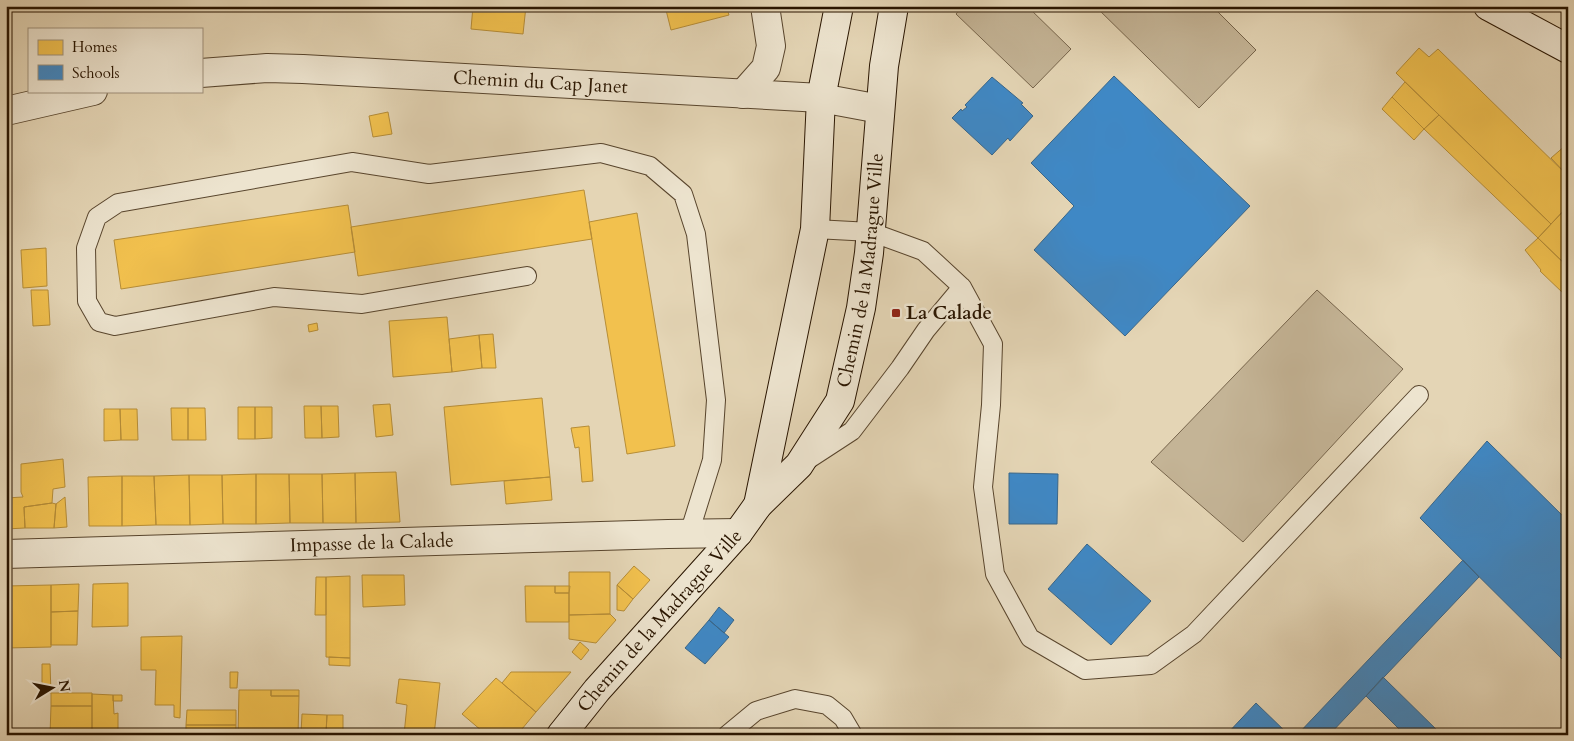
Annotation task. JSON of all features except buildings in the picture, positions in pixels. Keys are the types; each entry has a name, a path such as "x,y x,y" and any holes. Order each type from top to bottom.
{"street":[{"path":"743,94 766,68 771,46 765,6"},
{"name":"Chemin de la Madrague Ville","path":"758,505 815,228 821,98 839,6"},
{"name":"Chemin de la Madrague Ville","path":"561,735 597,690 738,533 758,505 799,465 840,401 861,308 871,232 884,66 894,6"},
{"path":"1488,6 1568,49"},
{"name":"Chemin du Cap Janet","path":"202,73 267,68 821,98 880,109"},
{"path":"6,111 89,92"},
{"name":"Impasse de la Calade","path":"6,554 738,533"}],"lane":[{"path":"527,276 362,304 274,297 115,326 98,322 87,301 86,248 97,217 118,203 352,162 429,174 601,153 650,166 683,194 696,234 716,400 712,460 689,534"},
{"path":"815,228 871,232 923,251 962,286 993,344 991,405 983,487 995,574 1030,638 1085,670 1152,665 1194,634 1419,395"},
{"path":"799,465 852,431 926,330 962,286"},
{"path":"727,735 756,711 795,699 827,705 843,718 853,735"}],"shaded area":[{"path":"963,6 1027,6 1071,49 1033,88 956,14"},
{"path":"1095,6 1212,6 1256,50 1199,108"},
{"path":"1317,290 1403,369 1243,542 1151,462"}],"place":[{"name":"La Calade","path":"896,313"}]}
